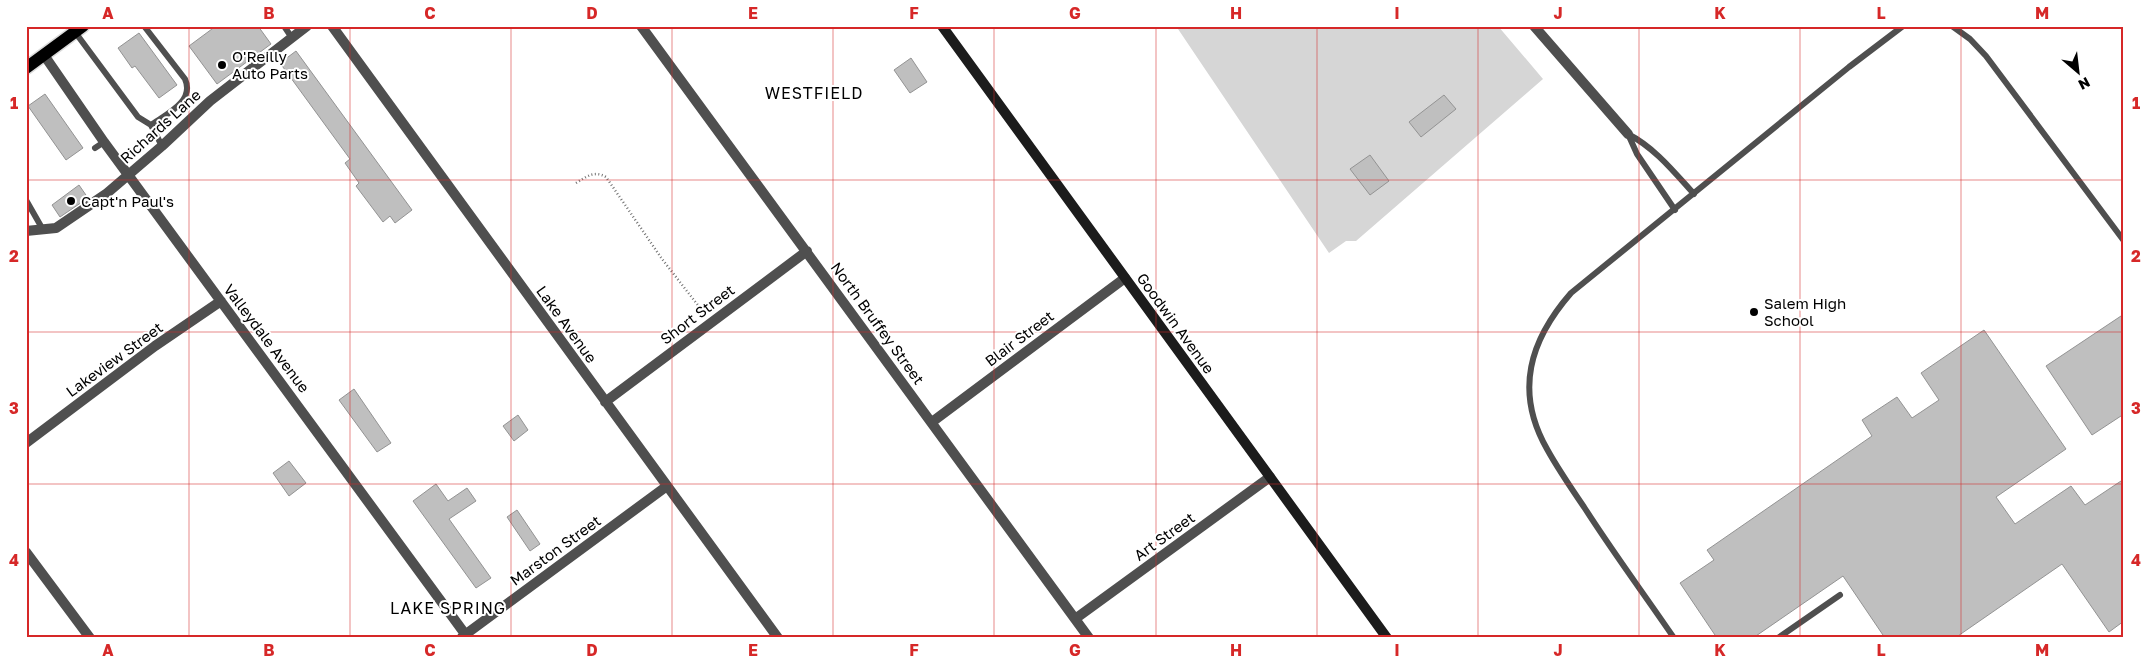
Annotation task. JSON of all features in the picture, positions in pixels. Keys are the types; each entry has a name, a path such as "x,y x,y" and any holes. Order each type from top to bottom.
{"main road":[{"path":"26,68 79,29"}],"street":[{"name":"Richards Lane","path":"26,231 56,228 129,175 210,101 307,26"},
{"name":"Lake Avenue","path":"332,26 778,638"},
{"name":"North Bruffey Street","path":"642,26 1089,638"},
{"name":"Goodwin Avenue","path":"942,26 1387,638"},
{"path":"1534,26 1628,134"},
{"name":"Valleydale Avenue","path":"44,55 104,142 465,637"},
{"name":"Short Street","path":"605,402 807,251"},
{"name":"Blair Street","path":"932,422 1125,278"},
{"name":"Lakeview Street","path":"26,443 155,346 221,301"},
{"name":"Art Street","path":"1076,619 1270,477"},
{"name":"Marston Street","path":"465,637 667,486"},
{"path":"26,552 90,638"}],"lane":[{"path":"144,26 188,85 186,97 181,103 151,125"},
{"path":"284,26 292,38"},
{"path":"1674,638 1546,449 1537,429 1532,408 1530,387 1534,352 1542,332 1554,313 1571,293 1849,67 1903,26"},
{"path":"1952,26 1970,39 1986,56 2124,241"},
{"path":"79,29 138,117 151,125 162,146"},
{"path":"1628,134 1643,142 1664,161 1694,194"},
{"path":"1628,134 1637,154 1675,210"},
{"path":"95,148 104,142"},
{"path":"26,201 42,228"},
{"path":"1778,638 1840,594"}],"path":[{"path":"576,183 594,174 606,177 662,258 711,322"}],"shaded area":[{"path":"1176,26 1498,26 1543,79 1356,241 1346,241 1329,253"}],"building":[{"name":"O'Reilly Auto Parts","path":"216,26 258,26 271,44 217,84 189,46"},
{"path":"139,33 177,85 159,98 135,66 132,68 118,48"},
{"path":"296,51 412,210 395,223 390,216 383,222 356,186 359,183 345,163 350,159 280,63"},
{"path":"911,58 927,82 910,93 894,70"},
{"path":"45,94 83,148 66,160 28,106"},
{"path":"1444,95 1456,109 1421,137 1409,122"},
{"path":"1370,155 1389,181 1370,195 1350,169"},
{"path":"79,185 88,198 60,217 52,205"},
{"path":"2124,314 2124,414 2092,435 2046,366"},
{"path":"1984,330 2066,449 1996,497 2015,524 2071,486 2085,505 2124,479 2124,621 2109,632 2062,564 1955,638 1885,638 1843,576 1753,638 1717,638 1680,583 1714,560 1707,550 1872,436 1862,420 1897,397 1912,418 1939,400 1921,373"},
{"path":"354,389 391,443 377,452 339,400"},
{"path":"518,415 528,430 514,441 503,426"},
{"path":"289,461 306,483 289,496 273,473"},
{"path":"436,484 448,501 467,488 476,501 449,519 491,578 476,588 413,501"},
{"path":"517,510 540,544 530,551 507,517"}],"place":[{"name":"O'Reilly Auto Parts","path":"222,65"},
{"name":"Capt'n Paul's","path":"71,201"},
{"name":"Salem High School","path":"1754,312"}],"district":[{"name":"WESTFIELD","path":"814,93"},
{"name":"LAKE SPRING","path":"448,608"}]}
